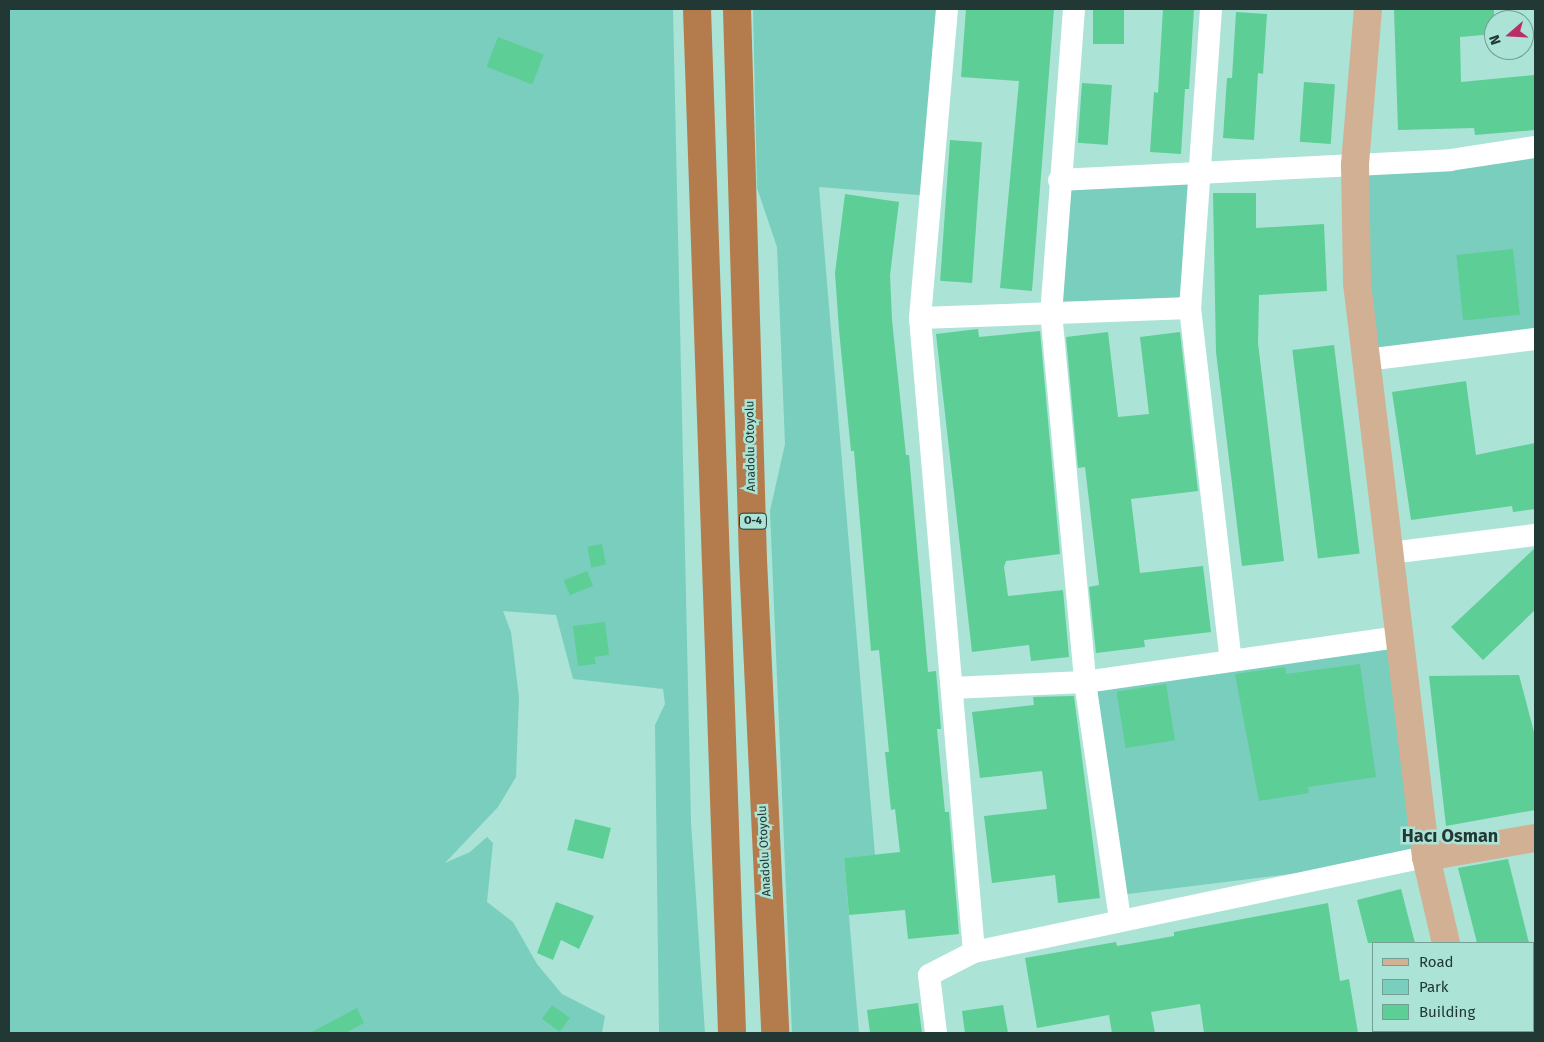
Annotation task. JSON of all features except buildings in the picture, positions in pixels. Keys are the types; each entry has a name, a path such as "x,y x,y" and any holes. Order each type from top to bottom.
{"highway":[{"path":"697,9 713,561 732,1033"},
{"name":"Anadolu Otoyolu","path":"737,9 754,560 775,1033"}],"main road":[{"path":"1368,9 1356,165 1357,283 1426,858 1446,942"},
{"path":"1426,858 1535,838"}],"street":[{"path":"947,9 920,318 974,952"},
{"path":"1074,9 1059,180 1051,312 1084,682 1120,920"},
{"path":"1211,9 1190,308 1231,661"},
{"path":"1059,180 1198,175 1450,160 1535,147"},
{"path":"920,318 1190,308"},
{"path":"1366,360 1535,339"},
{"path":"1390,553 1535,535"},
{"path":"952,688 1084,682 1399,637"},
{"path":"936,1033 929,974 974,952 1120,920 1426,858"}],"green space":[{"path":"9,9 673,9 691,822 705,1033 659,1033 655,725 665,704 663,689 573,679 556,615 503,611 511,632 519,697 516,777 498,807 445,863 470,852 487,837 493,843 487,902 513,922 537,964 562,994 605,1016 602,1033 9,1033"},
{"path":"753,9 947,9 931,196 819,187 875,855 844,858 859,1033 792,1033 770,511 785,444 777,247 757,188"},
{"path":"1535,147 1535,339 1366,360 1355,165"},
{"path":"1198,175 1190,308 1051,312 1059,180"},
{"path":"1399,637 1426,857 1111,896 1084,676"}],"district":[{"name":"Hacı Osman","path":"1450,836"}]}
